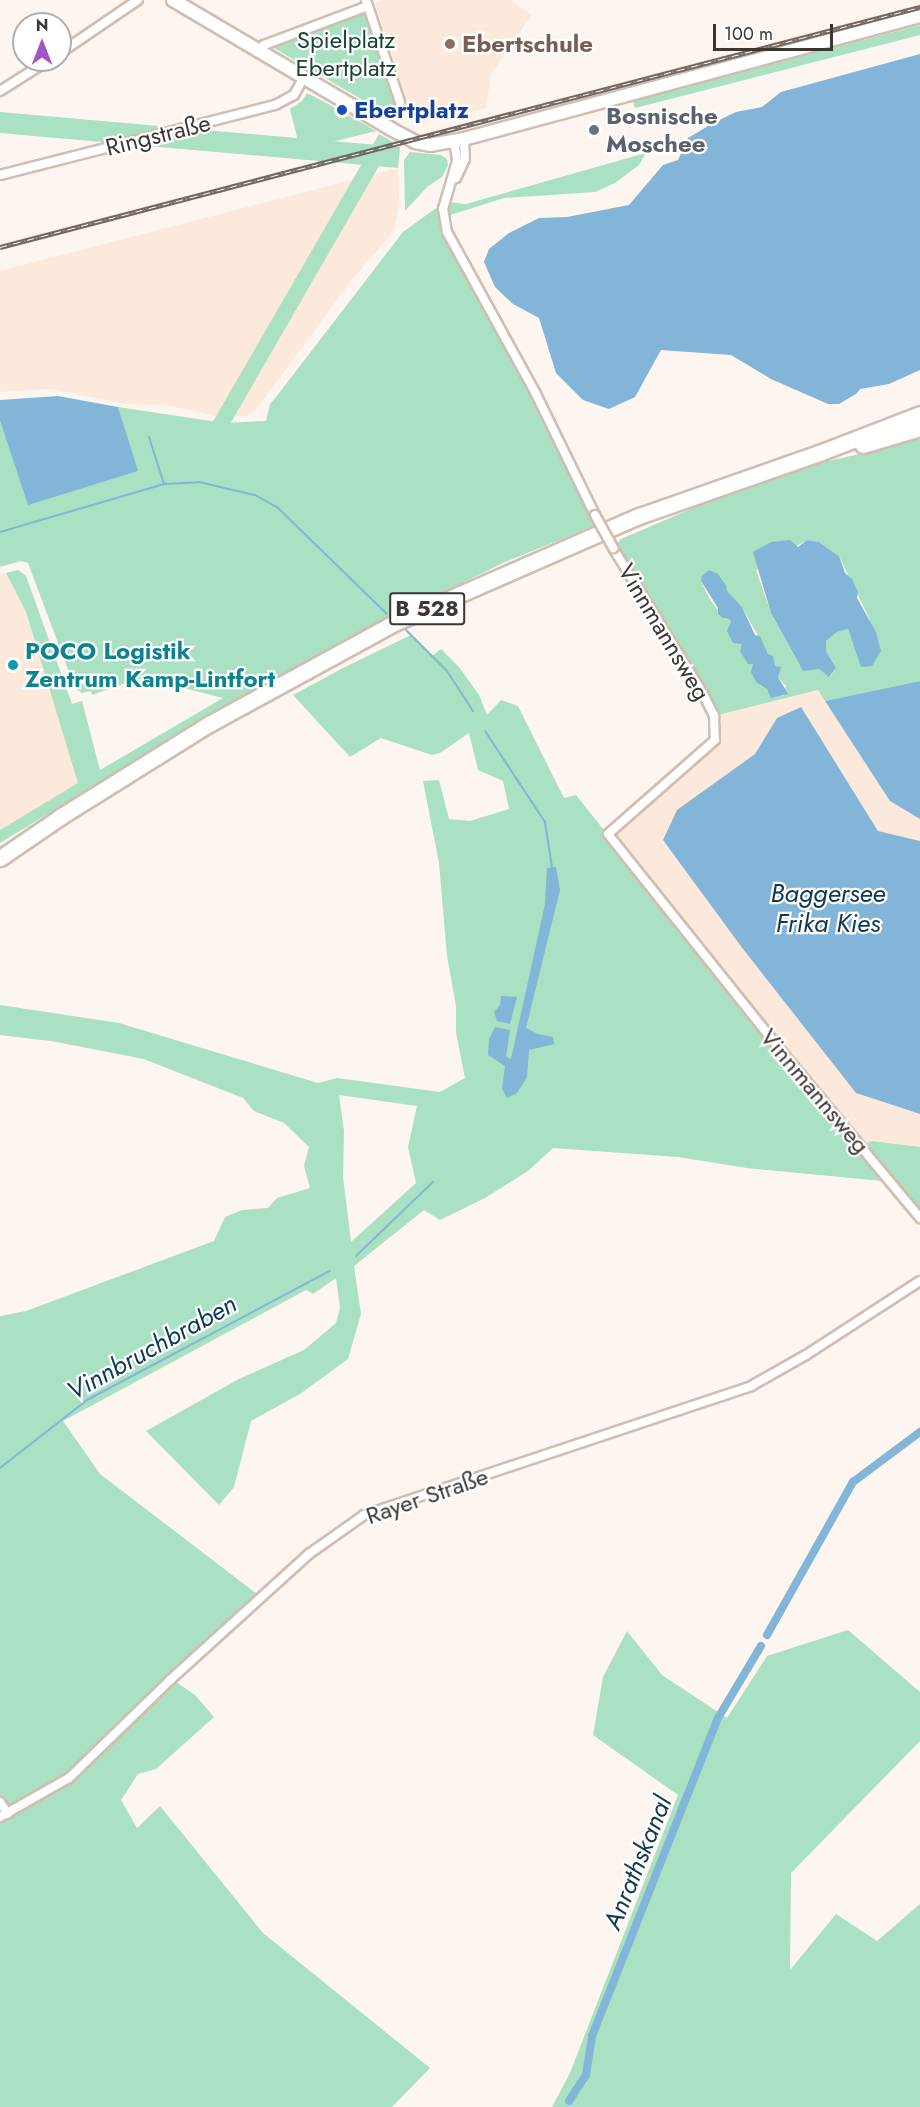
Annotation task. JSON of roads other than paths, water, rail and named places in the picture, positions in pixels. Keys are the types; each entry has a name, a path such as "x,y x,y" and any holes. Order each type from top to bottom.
{"highway":[{"path":"819,453 920,414"},
{"path":"819,453 854,448 920,428"},
{"name":"B 528","path":"0,858 60,817 209,724 386,627 639,516 819,453"}],"street":[{"path":"72,45 138,0"},
{"path":"174,0 411,140 430,145 459,140 920,16"},
{"path":"259,50 264,45 367,3 400,102"},
{"path":"0,91 30,72"},
{"name":"Ringstraße","path":"0,175 275,105 294,95 304,77"},
{"name":"Vinnmannsweg","path":"459,140 465,162 451,182 443,208 447,232 536,394 613,548 703,694 714,716 715,740 608,834 791,1063 920,1218"},
{"name":"Rayer Straße","path":"4,1816 69,1778 171,1680 309,1554 364,1515 751,1386 806,1355 920,1281"},
{"path":"0,1802 4,1816"}],"water":[{"path":"920,54 920,370 889,384 860,389 839,404 828,404 771,379 731,355 661,350 635,397 609,409 583,400 556,373 539,318 513,304 495,287 484,262 489,249 509,233 539,218 567,217 629,205 663,165 678,160 688,138 713,123 736,112 762,107 781,92"},
{"path":"58,396 118,407 138,471 28,505 0,421 0,400"},
{"path":"790,540 798,547 807,540 819,542 839,556 845,573 852,579 858,592 857,598 876,632 881,651 872,666 861,667 848,629 837,632 826,641 826,651 836,668 829,677 819,669 803,671 771,613 753,552 771,542"},
{"path":"709,570 718,574 726,585 727,591 742,607 755,635 760,636 768,654 773,656 775,666 781,667 778,677 788,694 771,698 767,689 756,682 751,672 753,664 748,664 740,651 742,644 733,643 727,631 731,622 718,614 718,608 701,581 702,576"},
{"name":"Baggersee Frika Kies","path":"920,681 920,819 890,801 825,701"},
{"name":"Baggersee Frika Kies","path":"801,707 878,831 920,841 920,1114 856,1093 743,949 663,840 677,810 755,754 777,718"},
{"path":"556,867 560,890 526,1028 538,1034 553,1037 554,1044 529,1050 527,1077 517,1093 507,1098 502,1089 505,1066 488,1055 489,1039 495,1027 510,1030 506,1057 511,1059 545,904 547,868"},
{"path":"501,996 517,997 510,1024 497,1021 494,1012 500,1005"}],"waterway":[{"path":"149,437 164,484"},
{"path":"0,532 164,484 199,482 255,495 277,507 387,614"},
{"path":"406,630 447,671 473,711"},
{"path":"485,731 545,822 552,868"},
{"name":"Vinnbruchbraben","path":"356,1256 433,1182"},
{"name":"Vinnbruchbraben","path":"0,1468 87,1400 330,1271"},
{"name":"Anrathskanal","path":"767,1635 853,1482 920,1432"},
{"name":"Anrathskanal","path":"569,2101 586,2075 592,2036 718,1718 761,1646"}],"railway":[{"path":"0,247 920,7"}],"place":[{"name":"Ebertschule","path":"450,44"},
{"name":"Ebertplatz","path":"342,110"},
{"name":"Bosnische Moschee","path":"594,130"},
{"name":"POCO Logistik Zentrum Kamp-Lintfort","path":"13,665"}],"park label":[{"name":"Spielplatz Ebertplatz","path":"346,54"}]}
